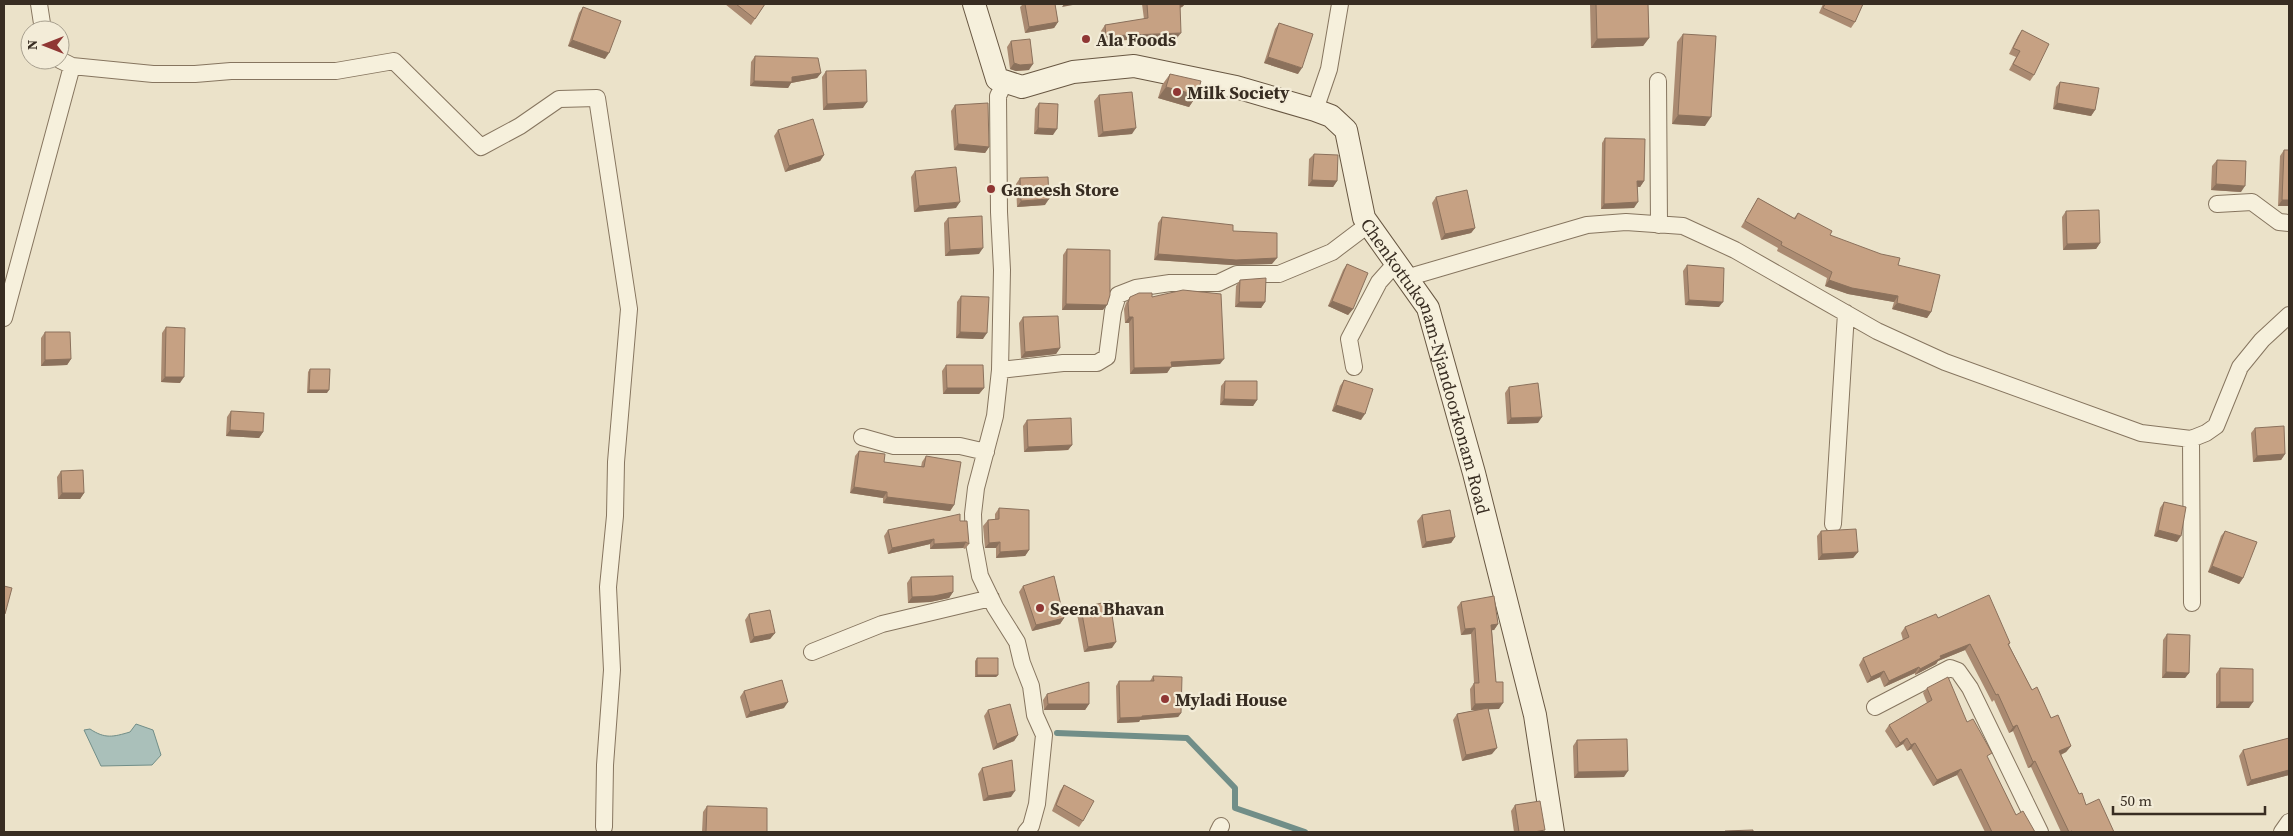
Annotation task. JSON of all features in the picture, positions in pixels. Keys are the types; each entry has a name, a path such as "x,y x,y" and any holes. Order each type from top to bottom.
{"main road":[{"path":"974,4 997,79 1005,82"},
{"name":"Chenkottukonam-Njandoorkonam Road","path":"1005,82 1022,88 1073,72 1134,66 1236,87 1316,110 1331,116 1346,130 1364,218 1428,308 1474,473 1534,715 1554,832"}],"street":[{"path":"39,4 41,20"},
{"path":"1316,110 1329,69 1340,4"},
{"path":"70,64 153,74 195,74 231,71 336,71 394,61 481,147 520,126 558,99 596,98 628,310 616,462 615,516 608,587 612,670 605,765 604,830"},
{"path":"4,318 64,70"},
{"path":"1658,81 1659,225"},
{"path":"1005,82 998,96 999,212 1002,270 1000,370 995,416 976,488 973,514 974,543 980,576 990,598 1017,642 1022,663 1031,686 1035,715 1044,735 1037,804 1031,826 1026,832"},
{"path":"2217,204 2252,202 2279,222 2289,223"},
{"path":"1354,367 1349,339 1379,282 1401,270 1587,225 1626,222 1683,226 1735,250 1877,331 1945,362 2141,433 2190,439 2206,433 2216,426 2240,367 2262,340 2289,315"},
{"path":"1000,370 1063,363 1097,363 1107,357 1113,312 1118,295 1136,288 1170,283 1218,283 1238,274 1280,274 1332,252 1369,224"},
{"path":"1833,524 1846,314"},
{"path":"862,437 894,446 960,446 986,452"},
{"path":"2190,439 2192,603"},
{"path":"812,652 882,624 990,598"},
{"path":"1875,707 1938,673 1950,668 1958,671 1970,688 2040,832"},
{"path":"2282,832 2289,822"}],"water":[{"path":"136,724 153,730 161,755 152,765 101,766 84,730 90,729 105,736 114,736 130,732"}],"building":[{"path":"736,4 765,4 755,19"},
{"path":"1025,4 1055,4 1058,22 1029,27"},
{"path":"1147,4 1180,4 1181,33 1106,36 1105,25 1148,18"},
{"path":"1596,4 1648,4 1649,38 1597,39"},
{"path":"1825,4 1863,4 1855,22 1823,8"},
{"path":"583,7 621,21 609,53 572,40"},
{"path":"1279,23 1313,34 1302,68 1268,57"},
{"path":"2022,30 2049,44 2034,75 2013,64 2020,51 2013,48"},
{"path":"1683,34 1716,36 1711,117 1678,115"},
{"path":"1030,39 1033,64 1020,65 1014,63 1011,41"},
{"path":"755,56 818,58 821,73 792,77 792,82 754,81"},
{"path":"866,70 867,102 827,104 826,71"},
{"path":"1170,74 1201,81 1197,95 1166,87"},
{"path":"2060,82 2099,88 2095,110 2057,103"},
{"path":"1132,92 1136,128 1103,132 1099,95"},
{"path":"988,103 989,147 958,144 955,105"},
{"path":"1039,103 1058,104 1057,129 1038,128"},
{"path":"813,119 824,155 789,166 778,130"},
{"path":"1605,138 1645,139 1644,181 1637,181 1638,202 1604,204"},
{"path":"2284,150 2289,150 2289,200 2282,200"},
{"path":"1314,154 1338,155 1337,181 1312,180"},
{"path":"2217,160 2246,161 2245,186 2216,184"},
{"path":"956,167 960,202 919,206 915,171"},
{"path":"1048,177 1049,199 1021,201 1020,178"},
{"path":"1467,190 1475,228 1445,234 1436,197"},
{"path":"1758,198 1795,219 1798,213 1832,231 1830,235 1881,254 1900,258 1898,265 1940,275 1931,312 1897,303 1898,296 1852,288 1829,280 1832,272 1781,245 1782,242 1745,221"},
{"path":"2099,210 2100,243 2067,244 2066,211"},
{"path":"982,216 983,248 950,250 948,218"},
{"path":"1162,217 1233,225 1233,231 1277,233 1277,258 1236,260 1158,254"},
{"path":"1067,249 1110,250 1110,295 1107,305 1066,304"},
{"path":"1347,264 1368,273 1353,309 1332,301"},
{"path":"1687,265 1724,268 1723,302 1689,300"},
{"path":"1266,278 1265,302 1239,302 1240,280"},
{"path":"1183,290 1221,294 1224,359 1171,362 1172,367 1134,368 1133,317 1129,317 1128,303 1130,297 1139,293 1152,293 1152,297"},
{"path":"961,296 989,297 987,333 960,332"},
{"path":"1058,316 1060,348 1025,352 1023,317"},
{"path":"166,327 185,328 184,377 165,377"},
{"path":"45,332 70,332 71,359 45,360"},
{"path":"946,365 983,365 984,388 947,388"},
{"path":"310,369 330,369 329,390 309,390"},
{"path":"1344,380 1373,389 1365,414 1336,405"},
{"path":"1225,381 1257,381 1257,400 1224,399"},
{"path":"1538,383 1542,417 1511,418 1509,387"},
{"path":"231,411 264,413 263,432 230,430"},
{"path":"1071,418 1072,445 1028,447 1027,420"},
{"path":"2284,426 2285,454 2257,456 2255,428"},
{"path":"859,451 885,454 884,462 924,467 926,456 961,462 954,505 887,497 887,492 854,487"},
{"path":"83,470 84,493 62,493 61,471"},
{"path":"2164,502 2186,507 2181,536 2158,530"},
{"path":"999,508 1029,510 1029,550 1000,552 1000,542 989,543 988,520 999,519"},
{"path":"1450,510 1455,537 1426,542 1422,515"},
{"path":"960,514 960,521 967,521 969,544 966,542 934,544 934,539 892,548 888,530"},
{"path":"1856,529 1858,552 1822,554 1821,531"},
{"path":"2225,531 2257,542 2243,578 2212,566"},
{"path":"953,576 953,592 934,596 912,597 911,577"},
{"name":"Seena Bhavan","path":"1054,576 1064,618 1036,625 1023,586"},
{"path":"4,586 12,588 5,614 4,614"},
{"path":"1989,595 2010,643 2008,644 2032,690 2037,687 2051,718 2058,715 2071,746 2059,751 2079,794 2082,793 2086,805 2099,799 2114,832 2069,832 2035,761 2033,762 2017,725 2013,727 1998,694 1996,695 1970,644 1940,656 1941,658 1920,669 1919,667 1889,681 1884,671 1871,677 1863,658 1909,637 1905,627 1936,614 1938,618"},
{"path":"1494,596 1498,624 1491,625 1496,682 1503,682 1503,703 1475,704 1474,683 1479,683 1475,628 1465,629 1461,602"},
{"path":"1110,601 1116,642 1088,647 1081,608"},
{"path":"770,610 775,633 754,637 749,614"},
{"path":"2167,634 2190,635 2189,673 2166,672"},
{"path":"977,658 998,658 998,675 977,675"},
{"path":"2220,668 2253,669 2253,702 2220,702"},
{"path":"1153,676 1182,677 1181,713 1120,718 1119,681 1154,681"},
{"path":"1948,677 1967,722 1973,719 1992,753 1987,756 2016,815 2023,811 2035,832 1992,832 1961,769 1937,780 1915,743 1911,745 1907,738 1900,743 1889,725 1932,700 1927,688"},
{"path":"782,680 788,702 750,712 744,691"},
{"path":"1089,682 1089,704 1048,704 1047,694"},
{"path":"1010,704 1018,735 997,744 988,710"},
{"path":"1488,708 1497,748 1466,755 1457,714"},
{"path":"2289,738 2289,770 2251,780 2243,750"},
{"path":"1627,739 1628,771 1578,772 1577,740"},
{"path":"1012,760 1015,791 988,796 982,768"},
{"path":"1064,785 1094,801 1083,821 1056,805"},
{"path":"1540,801 1545,830 1519,832 1515,805"},
{"path":"707,806 767,808 767,832 706,832"},
{"path":"1753,830 1753,832 1725,832 1725,831"}],"waterway":[{"path":"1057,733 1187,738 1235,788 1235,808 1305,832"}],"place":[{"name":"Ala Foods","path":"1086,39"},
{"name":"Milk Society","path":"1177,92"},
{"name":"Ganeesh Store","path":"991,189"},
{"name":"Seena Bhavan","path":"1040,608"},
{"name":"Myladi House","path":"1165,699"}]}
